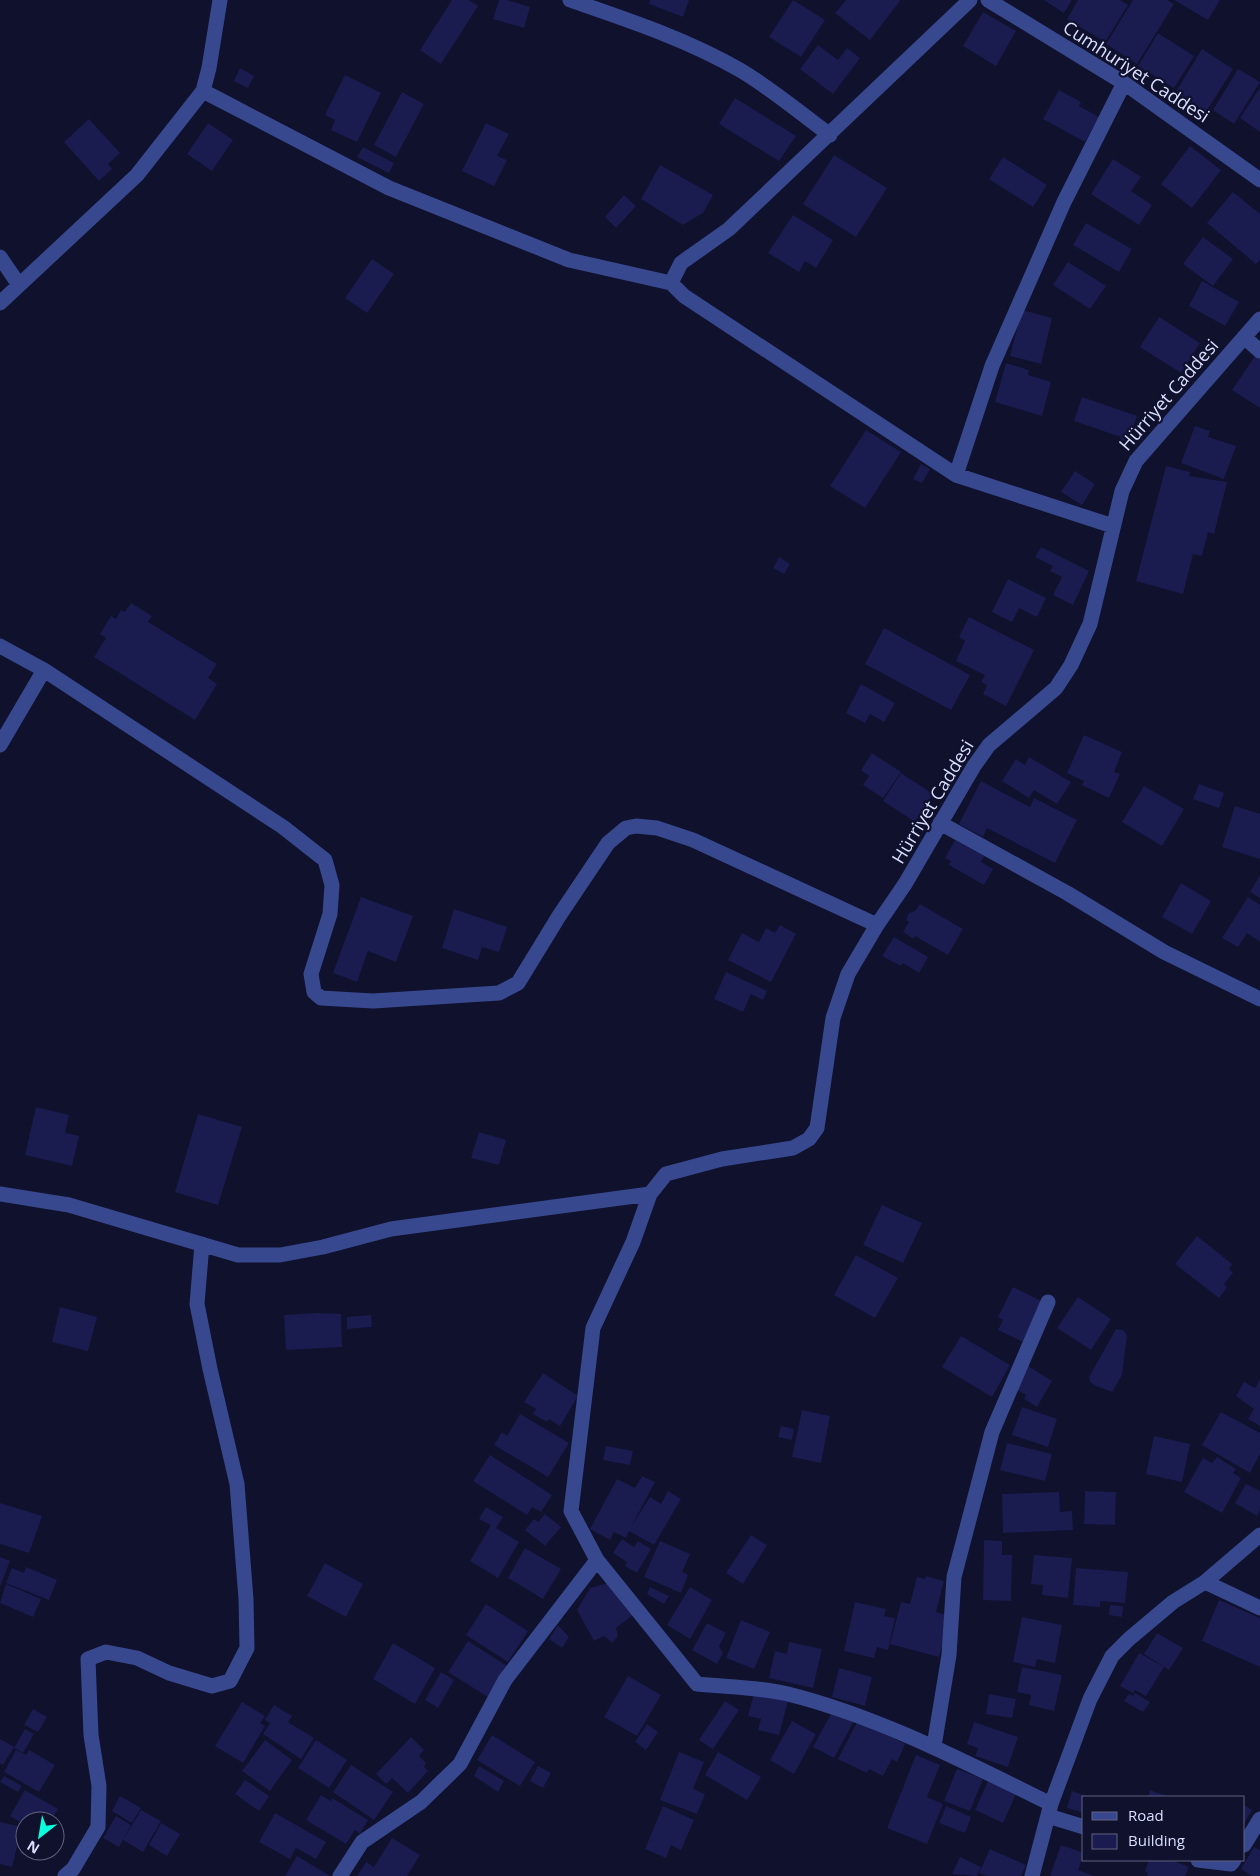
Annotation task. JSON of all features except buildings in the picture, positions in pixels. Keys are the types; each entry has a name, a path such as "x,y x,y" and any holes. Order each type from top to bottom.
{"street":[{"path":"0,303 136,176 203,91 209,68 220,0"},
{"path":"570,0 645,26 710,54 772,91 830,135"},
{"path":"671,283 681,263 729,229 970,0"},
{"name":"Cumhuriyet Caddesi","path":"988,0 1124,82 1260,180"},
{"path":"956,475 992,366 1064,202 1124,82"},
{"path":"203,91 389,188 569,260 671,283 684,296 956,475 1113,526"},
{"path":"0,258 20,285"},
{"name":"Hürriyet Caddesi","path":"1082,1825 1050,1810 934,1746 841,1709 785,1693 697,1684 597,1560 571,1511 593,1328 633,1242 650,1194 666,1174 722,1159 793,1148 809,1139 817,1128 833,1018 848,974 974,766 989,745 1056,688 1071,665 1090,624 1122,491 1136,460 1260,319"},
{"path":"1244,337 1260,351"},
{"path":"0,646 44,670 283,827 325,860 332,885 330,914 311,974 314,992 321,998 373,1001 499,993 518,983 554,924 608,843 616,834 636,826 656,828 693,840 877,925"},
{"path":"0,745 44,670"},
{"path":"940,823 1067,893 1164,952 1260,999"},
{"path":"0,1194 69,1205 238,1255 280,1255 323,1247 391,1229 650,1194"},
{"path":"66,1876 98,1827 99,1786 90,1734 88,1659 106,1652 137,1658 169,1673 212,1686 230,1682 246,1648 246,1599 237,1484 210,1369 198,1304 202,1244"},
{"path":"934,1746 949,1655 954,1577 992,1432 1048,1302"},
{"path":"1032,1876 1050,1810 1090,1699 1112,1656 1173,1602 1205,1582 1260,1535"},
{"path":"340,1876 362,1842 421,1802 460,1764 505,1680 597,1560"},
{"path":"1205,1582 1260,1608"},
{"path":"1245,1843 1260,1819"},
{"path":"1206,1861 1231,1864 1233,1861"}]}
